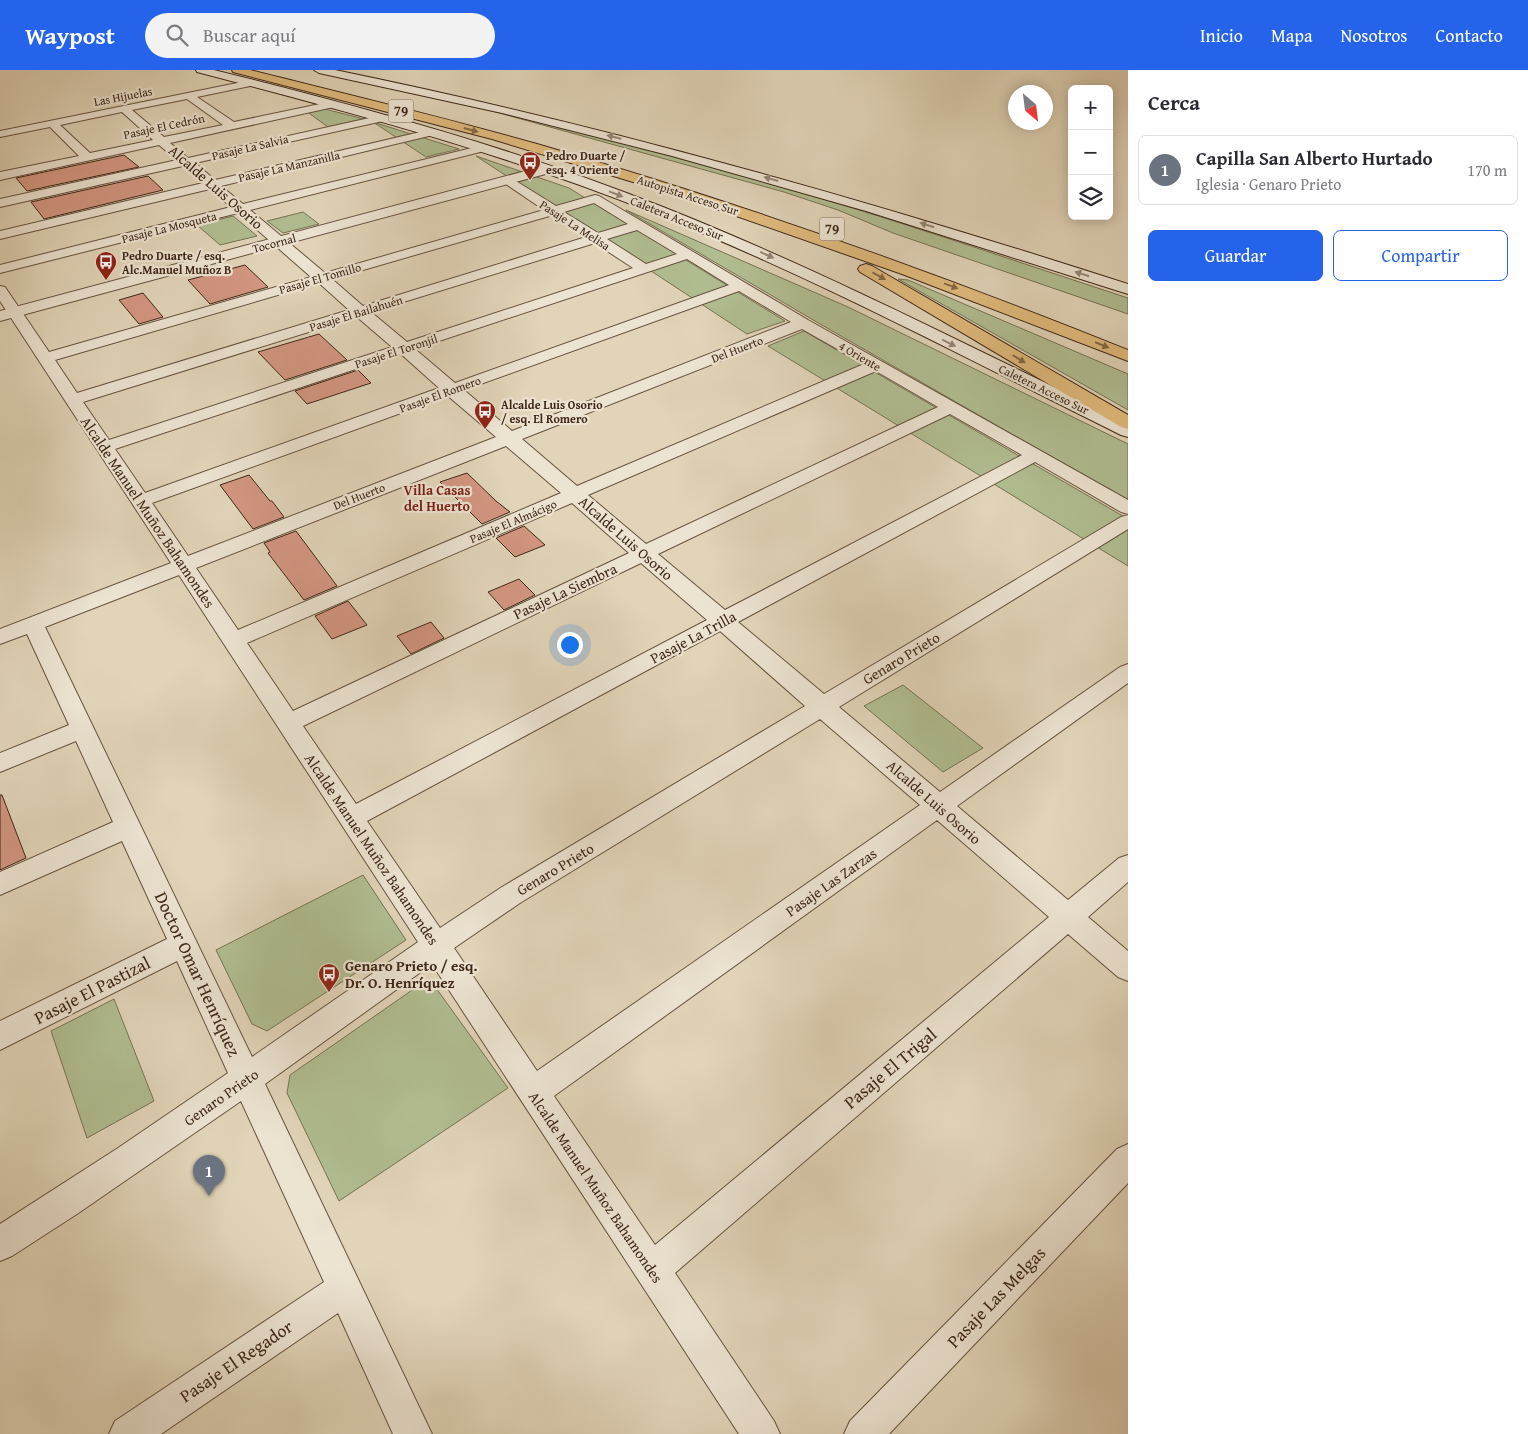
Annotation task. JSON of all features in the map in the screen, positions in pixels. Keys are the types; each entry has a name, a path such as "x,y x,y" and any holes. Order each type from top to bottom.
{"highway":[{"name":"Autopista Acceso Sur","path":"237,70 479,132 707,201 954,287 1128,356"},
{"name":"Autopista Acceso Sur","path":"273,70 505,129 645,169 812,222 994,287"},
{"path":"707,201 826,250 875,274 1128,423"},
{"path":"1081,319 1064,314 1128,338"}],"main road":[{"name":"Caletera Acceso Sur","path":"201,70 433,132 548,169 664,212 785,264 1128,431"},
{"path":"319,70 502,110 721,165 913,220 1128,289"},
{"name":"Tocornal","path":"7,314 548,169"}],"street":[{"name":"Las Hijuelas","path":"0,134 252,83"},
{"path":"189,96 232,126"},
{"name":"Pasaje El Cedrón","path":"0,176 334,104"},
{"path":"280,106 292,113"},
{"name":"Alcalde Luis Osorio","path":"124,109 1128,968"},
{"name":"Pasaje La Salvia","path":"0,203 383,118"},
{"path":"52,123 87,157"},
{"name":"Pasaje La Manzanilla","path":"0,235 433,132"},
{"name":"Pasaje La Mosqueta","path":"0,269 484,148"},
{"path":"4,163 13,173"},
{"name":"Pasaje La Melisa","path":"507,180 644,269"},
{"name":"Pasaje El Tomillo","path":"45,358 595,199"},
{"name":"4 Oriente","path":"595,199 739,286 1128,508"},
{"name":"Pasaje El Bailahuén","path":"73,400 639,225"},
{"name":"Pasaje El Toronjil","path":"104,447 687,254"},
{"name":"Pasaje El Romero","path":"140,501 739,286"},
{"name":"Alcalde Manuel Muñoz Bahamondes","path":"0,290 7,314 45,358 761,1434"},
{"name":"Del Huerto","path":"0,637 803,323"},
{"name":"Pasaje El Almácigo","path":"233,641 876,365"},
{"name":"Pasaje La Siembra","path":"288,723 950,407"},
{"name":"Pasaje La Trilla","path":"351,818 1035,455"},
{"name":"Genaro Prieto","path":"0,1244 124,1164 436,945 511,895 1128,520"},
{"name":"Doctor Omar Henríquez","path":"33,624 413,1434"},
{"name":"Pasaje Las Zarzas","path":"533,1092 1128,672"},
{"path":"0,763 83,729"},
{"path":"0,884 129,826"},
{"name":"Pasaje El Trigal","path":"652,1270 1128,866"},
{"name":"Pasaje El Pastizal","path":"0,1036 184,944"},
{"name":"Pasaje Las Melgas","path":"863,1434 1128,1160"},
{"name":"Pasaje El Regador","path":"128,1434 345,1288"}],"green space":[{"path":"467,104 715,167 963,243 1128,298 1128,314 893,233 838,210 784,192"},
{"path":"321,108 364,119 328,127 306,111"},
{"path":"373,122 459,149 426,157"},
{"path":"476,156 569,188 785,321 747,334"},
{"path":"626,210 848,307 1128,444 1128,501 815,321"},
{"path":"303,212 319,224 283,233 267,221"},
{"path":"233,216 257,236 220,245 197,225"},
{"path":"898,279 908,280 1128,374 1128,410"},
{"path":"804,331 1128,519 1128,566 768,346"},
{"path":"903,685 983,748 943,772 864,706"},
{"path":"363,875 406,940 267,1031 252,1024 216,950"},
{"path":"418,986 436,988 508,1088 339,1201 287,1093 290,1075"},
{"path":"114,999 154,1101 87,1138 51,1031"}],"building":[{"path":"124,155 139,167 27,191 16,178"},
{"path":"148,176 163,190 44,219 31,202"},
{"path":"245,265 268,287 210,304 188,280"},
{"path":"143,293 163,317 139,324 119,300"},
{"path":"319,334 347,360 285,380 258,352"},
{"path":"358,370 371,383 307,404 295,391"},
{"path":"467,473 510,512 482,524 440,482"},
{"path":"249,475 284,517 253,529 220,485"},
{"path":"524,526 545,545 515,557 496,538"},
{"path":"296,531 337,586 304,600 268,553 270,552 264,543"},
{"path":"519,579 535,595 504,610 488,592"},
{"path":"348,601 367,625 332,639 315,616"},
{"path":"431,622 444,638 411,654 397,636"},
{"path":"0,795 2,795 26,858 0,870"}],"place":[{"name":"Pedro Duarte / esq. 4 Oriente","path":"530,181"},
{"name":"Pedro Duarte / esq. Alc.Manuel Muñoz B","path":"106,281"},
{"name":"Alcalde Luis Osorio / esq. El Romero","path":"485,430"},
{"name":"Genaro Prieto / esq. Dr. O. Henríquez","path":"329,993"},
{"name":"Capilla San Alberto Hurtado","path":"209,1196"}],"district":[{"name":"Villa Casas del Huerto","path":"437,498"}]}
